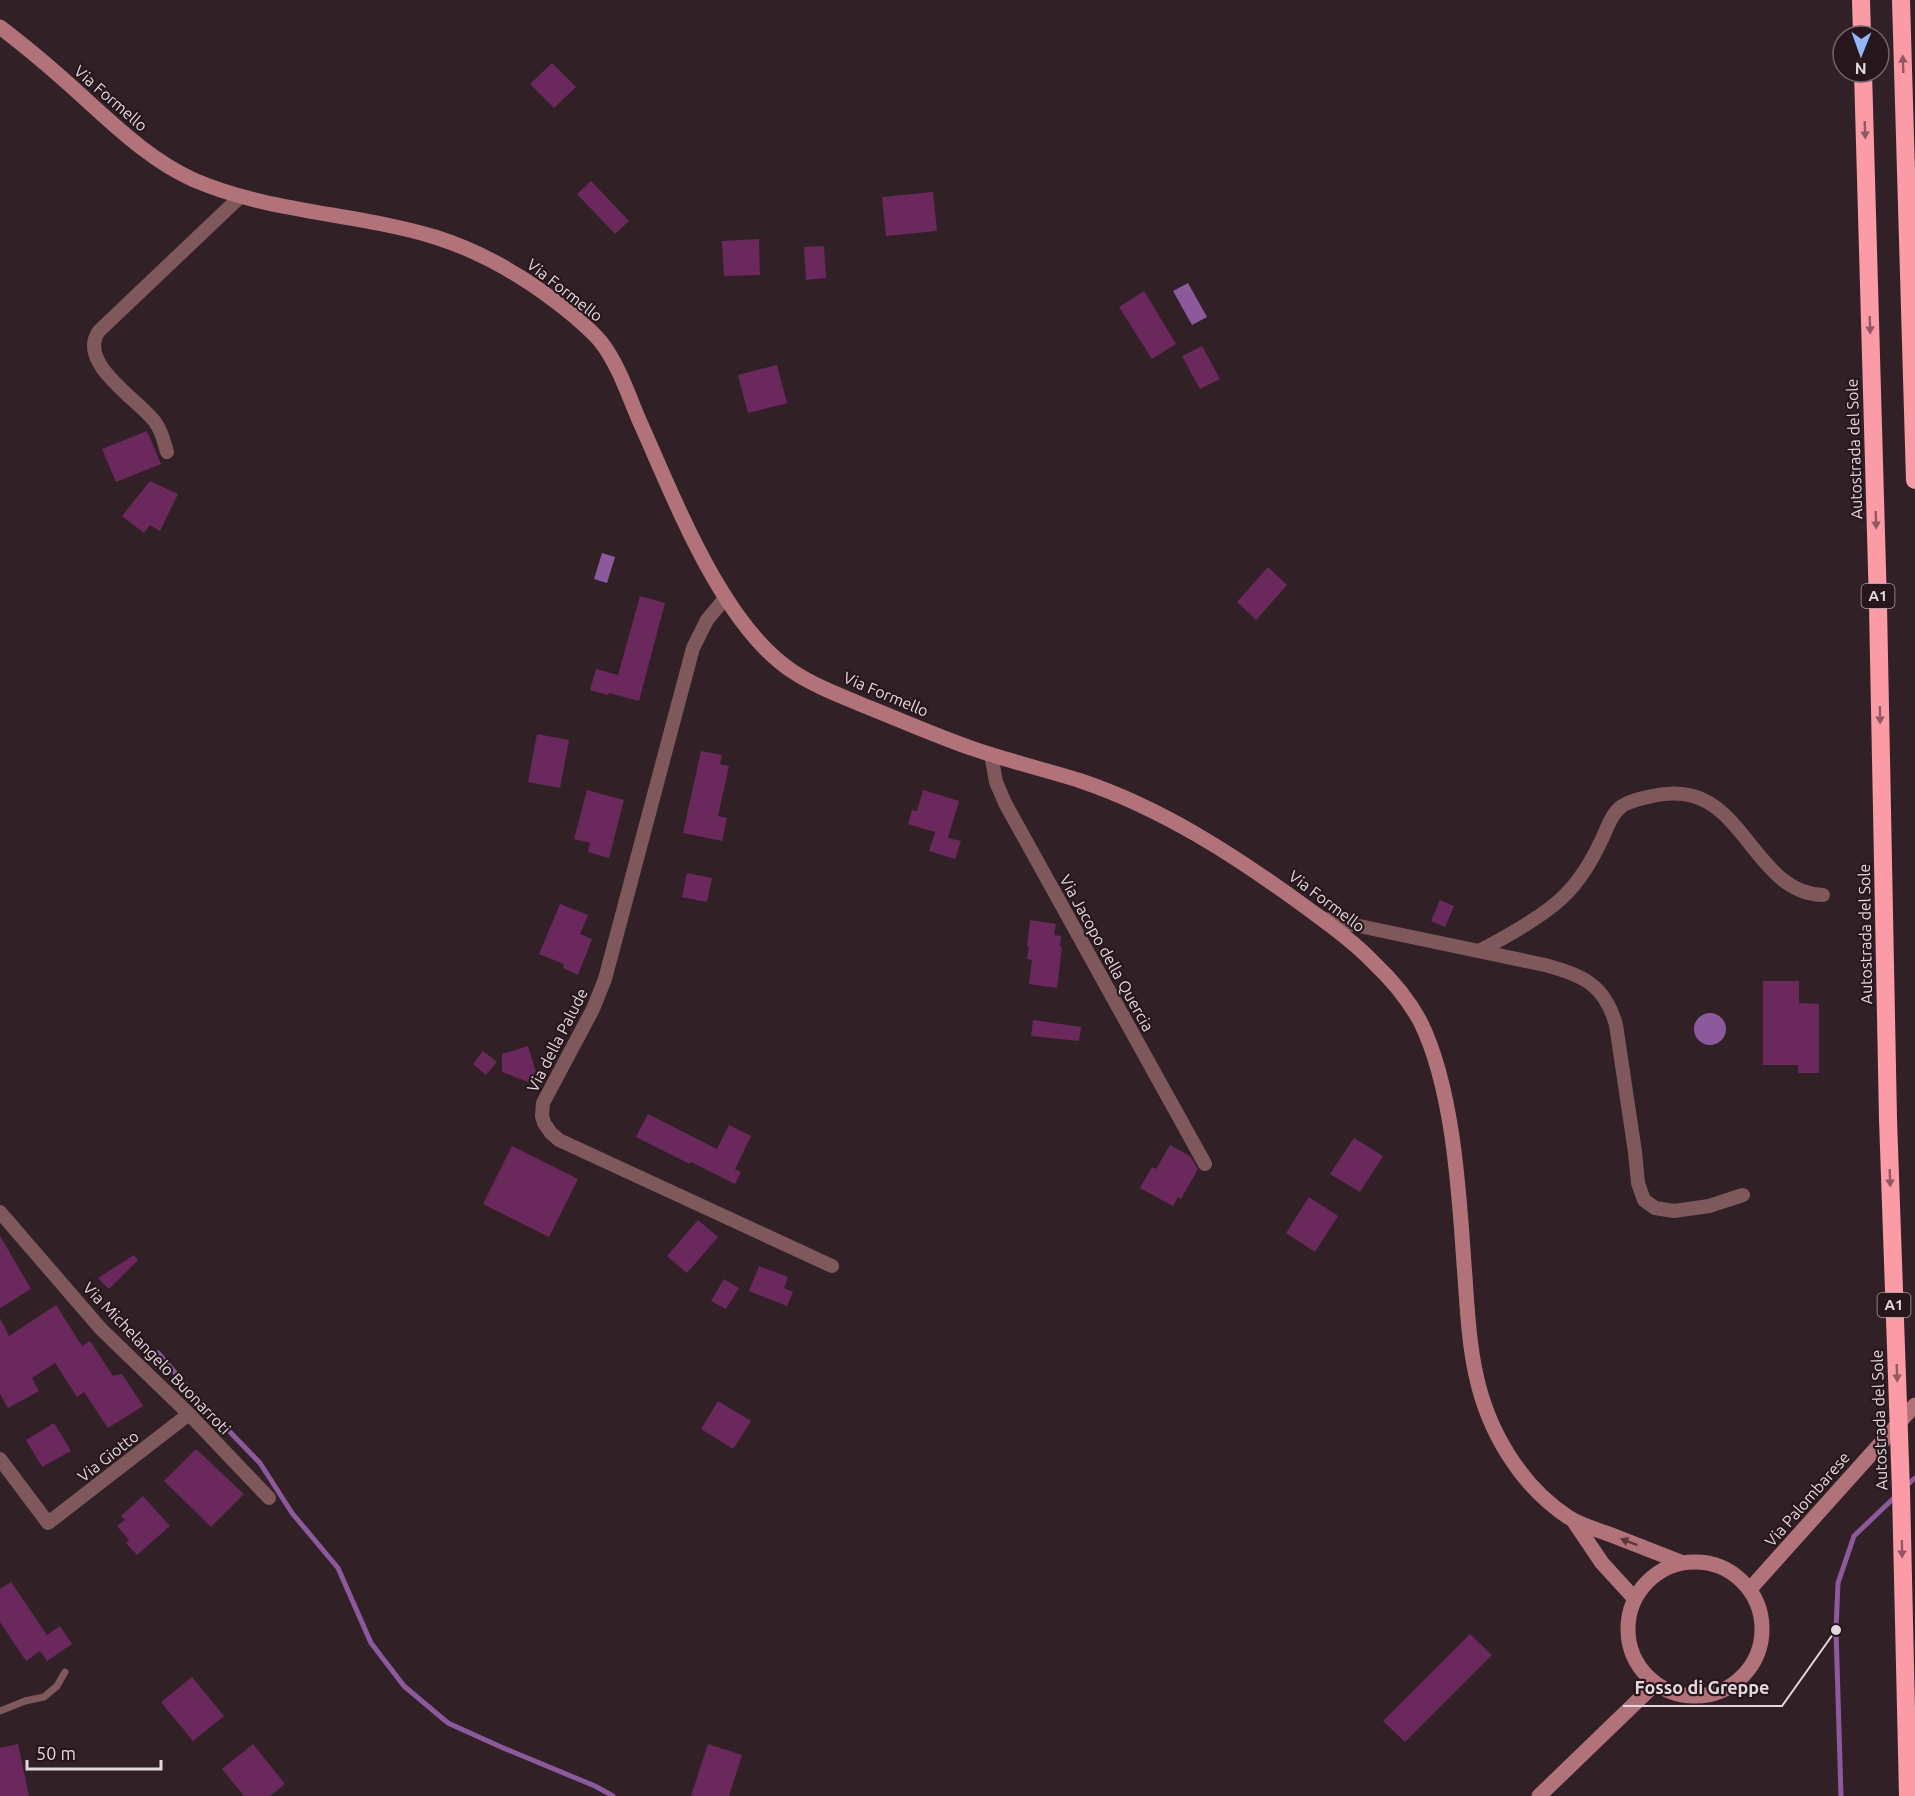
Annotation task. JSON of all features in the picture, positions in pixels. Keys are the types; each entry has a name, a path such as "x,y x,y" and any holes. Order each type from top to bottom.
{"highway":[{"path":"1861,0 1862,24"},
{"path":"1901,0 1915,480"},
{"name":"Autostrada del Sole","path":"1863,84 1878,617 1888,1119 1908,1796"}],"main road":[{"name":"Via Formello","path":"0,27 127,136 155,158 192,179 241,196 312,213 404,229 452,243 519,276 580,321 597,338 610,356 689,529 726,597 743,622 783,665 806,679 890,716 991,754 1100,788 1167,818 1256,872 1365,953 1410,1005 1424,1030 1440,1083 1458,1192 1472,1352 1481,1394 1495,1430 1513,1462 1538,1492 1573,1520"},
{"name":"Via Palombarese","path":"1750,1590 1915,1405"},
{"path":"1573,1520 1683,1563"},
{"path":"1573,1520 1602,1563 1635,1599"},
{"path":"1698,1562 1720,1567 1740,1578 1750,1590 1760,1608 1762,1640 1760,1650 1750,1669 1735,1684 1716,1694 1695,1697 1674,1694 1655,1684 1639,1667 1629,1645 1629,1614 1643,1586 1655,1575 1683,1563 1698,1562"},
{"path":"1539,1796 1655,1684"}],"street":[{"path":"167,452 155,422 133,402 99,363 93,348 94,340 99,331 241,196"},
{"name":"Via della Palude","path":"726,597 706,620 693,648 605,979 593,1009 545,1097 542,1116 546,1128 559,1140 832,1266"},
{"name":"Via Jacopo della Quercia","path":"991,754 996,782 1005,803 1205,1164"},
{"path":"1479,951 1531,920 1567,893 1581,876 1608,824 1621,807 1634,801 1666,793 1692,796 1711,804 1780,876 1798,889 1824,895"},
{"path":"1319,917 1564,970 1589,981 1605,998 1616,1025 1641,1196 1648,1204 1661,1210 1686,1210 1718,1204 1743,1195"},
{"name":"Via Michelangelo Buonarroti","path":"0,1212 102,1329 189,1414 269,1498"},
{"name":"Via Giotto","path":"0,1458 48,1523 189,1414"}],"lane":[{"path":"0,1711 25,1701 44,1697 57,1686 65,1672"}],"shaded area":[{"path":"1188,283 1207,317 1192,325 1173,291"},
{"path":"602,553 615,557 607,583 594,579"},
{"path":"1710,1013 1721,1018 1726,1029 1721,1040 1710,1045 1699,1040 1694,1029 1699,1018"}],"building":[{"path":"552,63 576,87 554,108 530,84"},
{"path":"591,181 629,221 615,234 577,194"},
{"path":"933,192 937,231 886,236 882,197"},
{"path":"759,239 760,275 724,276 722,241"},
{"path":"824,246 826,278 806,280 804,247"},
{"path":"1144,291 1176,344 1152,359 1119,307"},
{"path":"1202,346 1220,379 1200,389 1182,356"},
{"path":"777,365 787,403 748,413 738,375"},
{"path":"147,431 161,464 116,482 102,449"},
{"path":"150,481 178,494 160,531 150,525 144,533 122,516"},
{"path":"1268,567 1287,585 1256,620 1237,602"},
{"path":"640,596 665,603 639,701 590,690 596,669 618,675"},
{"path":"537,734 569,740 560,788 528,782"},
{"path":"701,751 722,755 720,764 729,766 718,816 727,818 722,841 683,833"},
{"path":"587,790 624,800 609,858 588,852 590,843 574,839"},
{"path":"923,790 959,801 948,838 961,841 955,859 929,851 935,832 908,824 912,810 917,811"},
{"path":"687,873 712,878 707,902 682,897"},
{"path":"1440,900 1454,906 1445,927 1431,921"},
{"path":"560,904 588,915 580,934 592,939 578,975 563,968 564,964 539,954"},
{"path":"1030,920 1056,924 1054,935 1061,936 1060,947 1062,947 1057,988 1029,984 1032,960 1027,959"},
{"path":"1763,981 1799,981 1799,1003 1819,1004 1819,1073 1798,1073 1798,1065 1763,1065"},
{"path":"1033,1020 1081,1027 1079,1041 1031,1036"},
{"path":"528,1046 538,1079 528,1082 502,1072 502,1054"},
{"path":"483,1051 497,1062 486,1075 473,1064"},
{"path":"648,1114 717,1149 729,1125 751,1136 735,1169 741,1172 735,1184 636,1137"},
{"path":"1354,1138 1383,1156 1360,1192 1330,1174"},
{"path":"1170,1145 1190,1156 1198,1169 1181,1199 1178,1197 1173,1206 1140,1188 1152,1167 1156,1169"},
{"path":"512,1146 578,1179 549,1237 483,1204"},
{"path":"1309,1197 1338,1216 1315,1252 1286,1233"},
{"path":"698,1220 718,1237 687,1273 667,1256"},
{"path":"0,1236 31,1289 0,1308"},
{"path":"134,1255 138,1260 109,1289 98,1278"},
{"path":"759,1266 788,1277 784,1288 793,1292 787,1306 749,1291"},
{"path":"724,1279 739,1288 726,1309 711,1301"},
{"path":"56,1305 82,1346 90,1341 113,1376 122,1374 143,1406 108,1428 84,1392 77,1397 55,1363 32,1378 39,1391 8,1408 0,1394 0,1318 9,1336"},
{"path":"718,1401 751,1421 733,1449 701,1429"},
{"path":"54,1423 71,1451 42,1467 26,1440"},
{"path":"196,1449 244,1494 211,1527 164,1481"},
{"path":"143,1496 170,1526 137,1555 126,1543 129,1540 117,1526 125,1520 121,1516"},
{"path":"11,1582 47,1635 60,1626 72,1644 47,1661 40,1651 26,1661 0,1622 0,1589"},
{"path":"1470,1634 1492,1655 1405,1742 1383,1721"},
{"path":"192,1677 224,1716 193,1741 161,1702"},
{"path":"18,1744 29,1796 0,1796 0,1748"},
{"path":"253,1744 285,1784 270,1796 244,1796 222,1769"},
{"path":"708,1744 742,1755 729,1796 691,1796"}],"waterway":[{"path":"158,1353 195,1396 260,1463 292,1513 338,1568 371,1643 404,1686 448,1723 595,1786 613,1796"},
{"path":"1905,1487 1915,1478"},
{"path":"1841,1796 1836,1630 1838,1583 1854,1536 1897,1495"}],"place":[{"name":"Fosso di Greppe","path":"1836,1630"}]}
